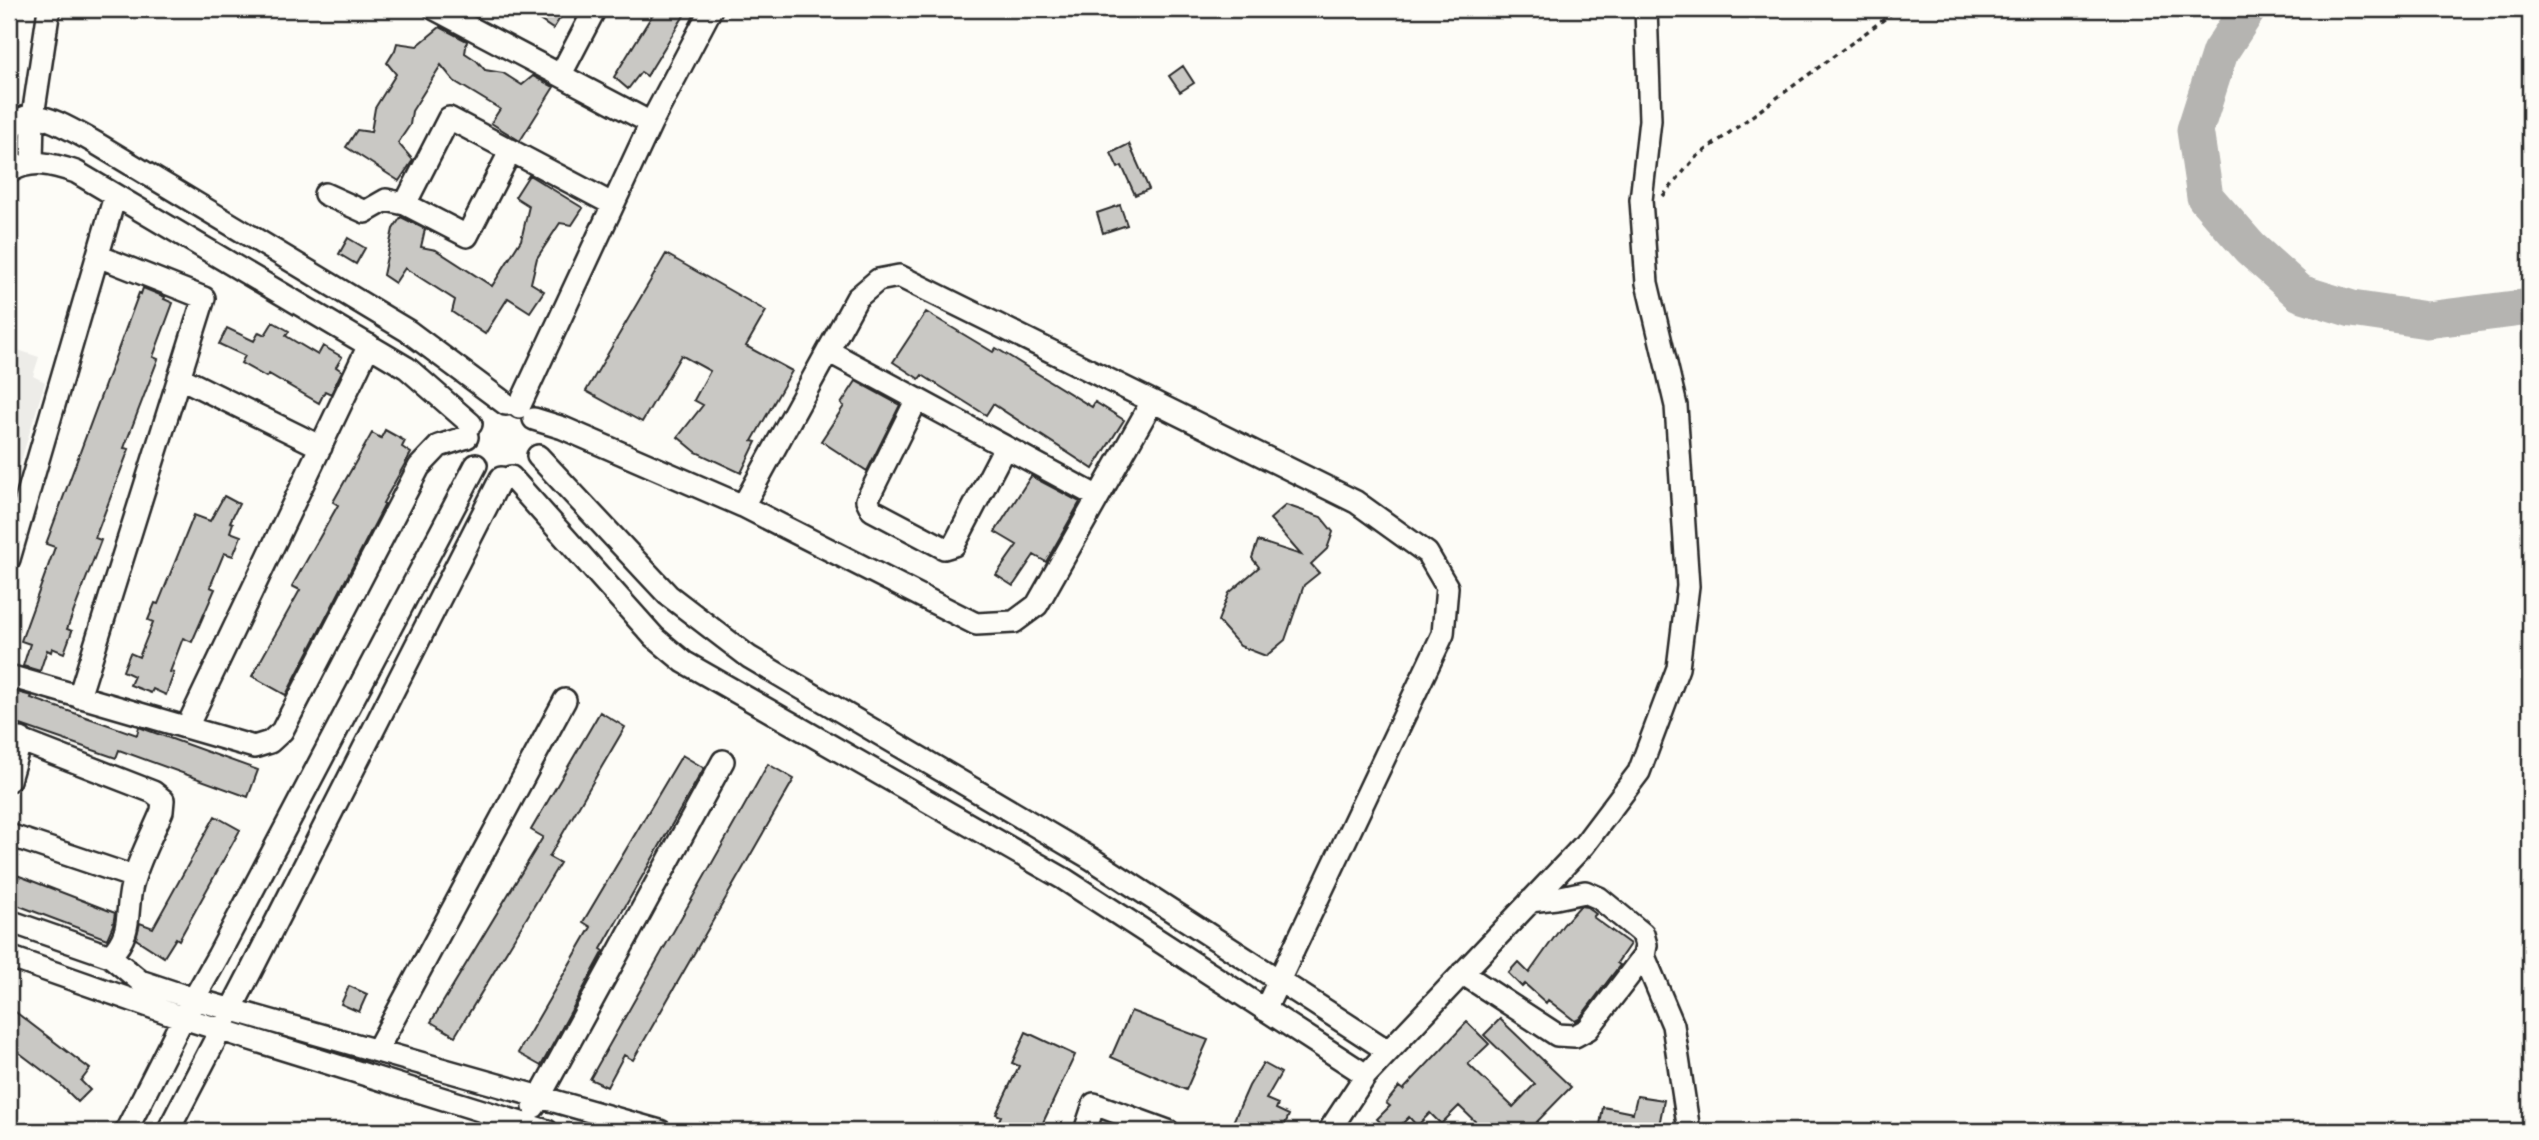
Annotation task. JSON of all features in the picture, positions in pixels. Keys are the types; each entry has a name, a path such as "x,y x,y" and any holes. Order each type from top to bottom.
{"street":[{"path":"32,163 33,116 49,9"},
{"path":"435,9 650,123"},
{"path":"561,74 595,9"},
{"path":"520,410 650,123 711,9"},
{"path":"1329,1131 1366,1075 1584,845 1639,772 1678,668 1688,586 1676,406 1647,283 1641,200 1650,120 1646,9"},
{"path":"9,130 18,121 33,116 49,120 94,142 408,331 520,410 743,506 976,624 1014,622 1037,605 1152,402"},
{"path":"405,204 449,118 612,204"},
{"path":"325,194 365,212 386,200 405,204 467,236 511,150"},
{"path":"9,172 32,163 48,163 76,172 407,368 469,430"},
{"path":"9,559 116,196"},
{"path":"79,697 204,298 98,256"},
{"path":"743,506 857,298 878,280 899,276 1356,502 1427,553 1447,587 1443,634 1265,1010"},
{"path":"187,727 369,345"},
{"path":"828,351 1098,497"},
{"path":"179,377 321,447"},
{"path":"917,399 867,500 872,510 944,548 954,545 1005,447"},
{"path":"168,1131 506,477 527,470 538,456 541,437 520,410 492,406 480,413 469,430 467,447 476,464 483,471 506,477 654,637 684,662 1064,879 1366,1075"},
{"path":"9,677 254,747 270,742 282,731 419,467 439,446 469,430"},
{"path":"538,456 668,595 749,657 1092,859 1388,1051"},
{"path":"126,1131 476,464"},
{"path":"377,1050 565,700"},
{"path":"9,779 15,738 153,792 163,800 162,811 134,877 127,929 120,946 110,956"},
{"path":"524,1124 723,761"},
{"path":"9,835 134,877"},
{"path":"1462,973 1557,1035 1575,1037 1588,1029 1644,956 1646,944 1643,934 1600,898 1585,892 1530,901"},
{"path":"9,921 110,956 128,974 140,981 194,999 660,1131"},
{"path":"1644,956 1673,1025 1689,1131"},
{"path":"9,957 183,1018 547,1131"},
{"path":"118,994 128,974"},
{"path":"1085,1131 1094,1104 1168,1131"}],"path":[{"path":"1660,203 1665,191 1695,158 1898,9"}],"shaded area":[{"path":"9,347 39,357 33,376 45,382 9,500"}],"building":[{"path":"523,9 566,9 553,29"},
{"path":"656,9 688,9 647,76 641,72 628,89 614,77"},
{"path":"440,27 467,41 465,53 485,70 503,73 522,85 533,76 554,87 520,141 491,123 500,109 454,81 441,65 412,111 410,125 398,143 413,160 399,181 346,147 357,130 371,132 375,108 396,74 387,63 397,43 417,46"},
{"path":"1183,66 1194,83 1180,92 1169,76"},
{"path":"1129,144 1149,189 1135,195 1122,166 1118,168 1111,153"},
{"path":"529,175 583,208 572,225 560,223 537,258 531,283 544,291 530,312 508,298 485,334 452,312 455,300 405,268 395,283 383,275 393,229 401,217 425,229 421,247 436,250 492,286 521,240 529,206 515,197"},
{"path":"1120,205 1127,225 1103,233 1097,213"},
{"path":"348,238 365,248 356,264 339,254"},
{"path":"666,254 766,311 746,346 792,371 752,441 756,442 741,473 696,452 678,437 703,405 694,400 710,371 681,355 642,422 586,391"},
{"path":"143,288 173,303 153,357 158,359 124,448 129,449 95,538 101,540 67,629 72,631 64,653 52,648 51,652 47,650 40,671 23,666 30,644 21,641 55,547 46,544"},
{"path":"926,312 993,352 996,348 1092,407 1095,402 1124,420 1093,469 993,404 986,415 922,375 919,379 893,362"},
{"path":"273,322 289,331 286,336 318,355 323,346 342,357 336,367 342,371 331,394 325,391 319,403 269,374 266,377 241,363 245,356 219,344 227,328 254,341 259,332 265,335"},
{"path":"856,381 900,405 867,471 821,441 844,406 841,404"},
{"path":"385,430 405,441 402,447 411,453 286,695 252,676 300,590 292,586 338,505 333,502 372,433 381,438"},
{"path":"1031,476 1080,502 1046,562 1034,555 1013,586 996,575 1017,545 995,532"},
{"path":"224,496 239,504 230,522 233,523 230,532 241,536 233,556 224,553 210,587 215,589 192,642 183,638 170,672 174,673 166,695 153,689 151,693 130,685 134,676 123,671 130,653 139,657 153,622 148,620 155,603 158,604 194,515 210,521"},
{"path":"1286,505 1321,517 1333,532 1327,549 1311,564 1319,573 1304,585 1285,640 1266,656 1240,646 1218,621 1229,593 1259,567 1252,558 1258,541 1301,555 1270,519"},
{"path":"9,690 137,735 139,727 258,770 248,797 119,750 116,758 9,721"},
{"path":"600,712 625,727 549,857 560,863 455,1036 431,1022 543,837 531,830"},
{"path":"682,755 704,768 601,949 604,951 541,1066 518,1053 591,927 583,922"},
{"path":"768,764 794,779 633,1060 624,1055 607,1087 590,1079"},
{"path":"215,816 240,830 179,940 176,938 164,957 136,939 140,923 153,928"},
{"path":"9,872 115,913 107,939 9,902"},
{"path":"1580,906 1587,907 1596,914 1593,917 1630,944 1617,963 1620,965 1575,1021 1548,1000 1546,1003 1525,984 1522,987 1508,973 1518,962 1529,973"},
{"path":"349,986 367,994 359,1012 341,1004"},
{"path":"9,1007 90,1069 81,1081 90,1090 78,1102 59,1083 9,1045"},
{"path":"1131,1011 1208,1040 1186,1090 1111,1057"},
{"path":"1500,1019 1571,1087 1528,1131 1485,1131 1459,1106 1441,1124 1430,1113 1417,1126 1409,1117 1395,1131 1389,1131 1377,1119 1390,1106 1386,1103 1399,1087 1403,1090 1467,1022 1489,1044 1468,1064 1513,1107 1535,1084 1484,1035"},
{"path":"1026,1032 1075,1055 1039,1131 994,1131 1001,1116 996,1114 1019,1066 1012,1063"},
{"path":"1263,1063 1281,1073 1266,1099 1278,1104 1276,1109 1289,1115 1282,1131 1229,1131 1249,1086"},
{"path":"1637,1096 1664,1100 1658,1131 1599,1131 1603,1107 1633,1113"}],"waterway":[{"path":"2248,9 2220,52 2195,130 2205,197 2250,248 2300,293 2352,309 2427,320 2530,307"}]}
